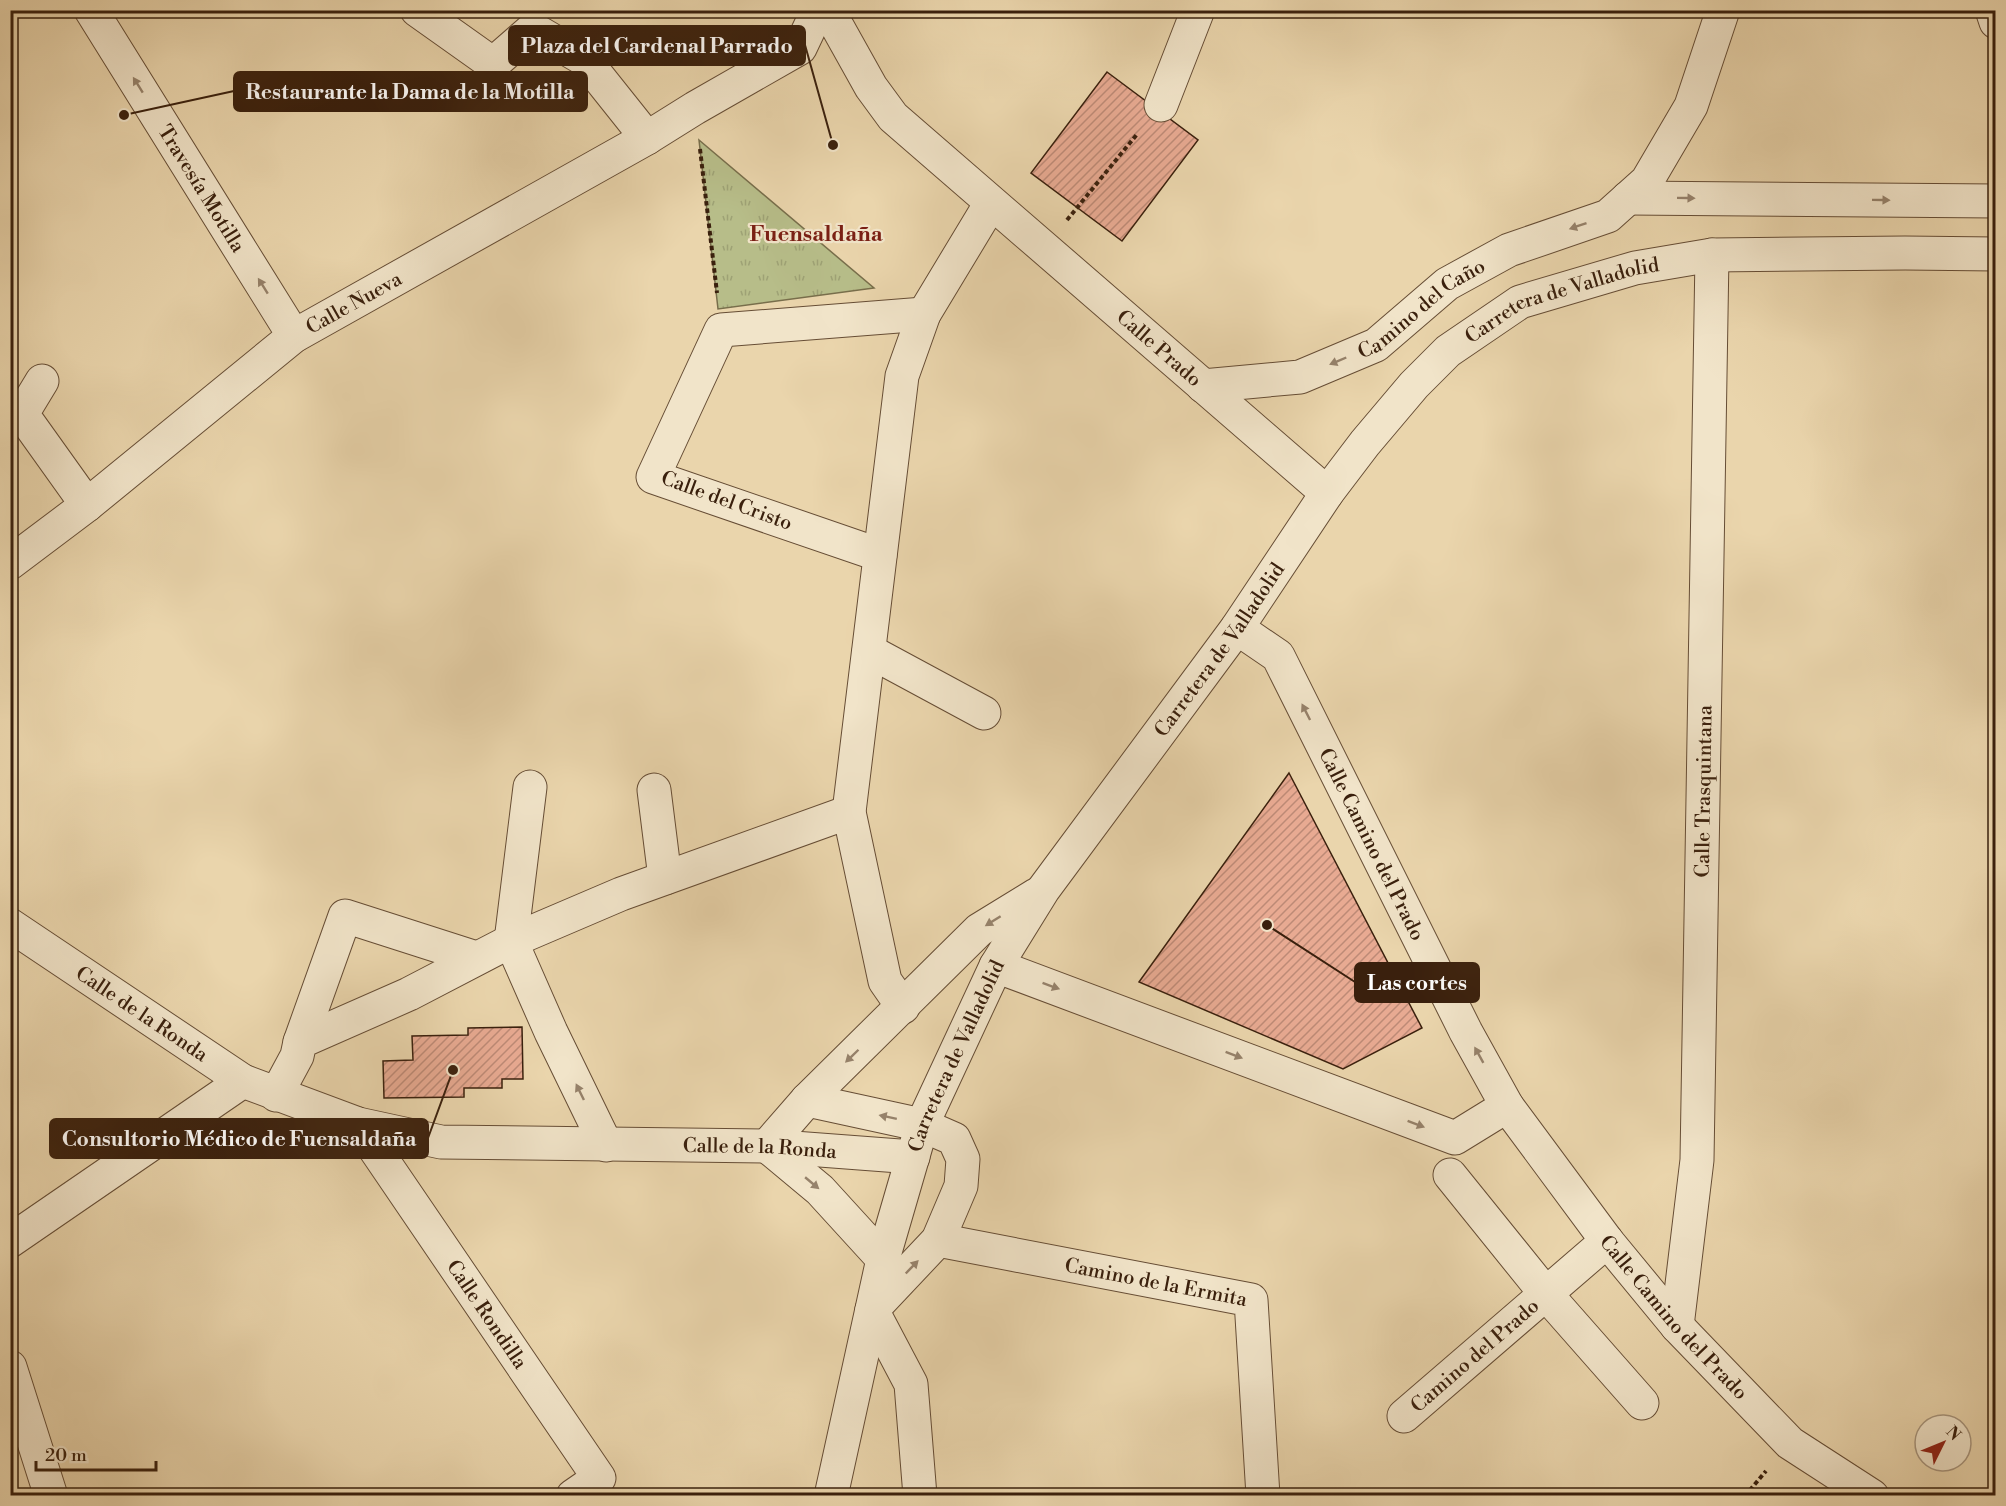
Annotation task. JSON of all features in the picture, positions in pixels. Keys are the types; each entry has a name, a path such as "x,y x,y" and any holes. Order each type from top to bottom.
{"street":[{"name":"Travesía Motilla","path":"91,10 294,336"},
{"path":"417,10 493,64 533,29 584,59 647,138"},
{"name":"Calle Nueva","path":"10,563 87,505 294,336 647,138 800,48 818,10"},
{"name":"Calle Prado","path":"828,10 871,87 893,117 1327,494"},
{"path":"1161,105 1198,10"},
{"name":"Camino del Caño","path":"1203,386 1300,377 1376,345 1447,284 1509,249 1608,216 1647,181 1691,106 1724,10"},
{"path":"1992,10 1995,22"},
{"path":"1628,198 1995,201"},
{"path":"903,1007 885,981 849,812 902,376 924,314 991,203"},
{"name":"Carretera de Valladolid","path":"831,1496 883,1259 922,1125 996,966 1043,890 1237,628 1327,494 1365,443 1414,385 1448,351 1520,302 1635,268 1712,255 1995,254"},
{"name":"Calle Trasquintana","path":"1677,1326 1697,1160 1712,255"},
{"path":"721,330 924,314"},
{"name":"Calle del Cristo","path":"721,330 653,477 880,555"},
{"path":"42,381 22,414 87,505"},
{"name":"Calle Camino del Prado","path":"1237,628 1278,656 1466,1032 1507,1106 1607,1241 1677,1326 1790,1443 1872,1496"},
{"path":"869,651 984,713"},
{"path":"530,787 511,941 550,1032 606,1145"},
{"path":"654,790 665,878"},
{"path":"300,1042 409,994 511,941 621,894 849,812"},
{"path":"883,1259 820,1190 767,1146 807,1100 979,930 1043,890"},
{"path":"276,1095 297,1056 345,916 476,958"},
{"name":"Calle de la Ronda","path":"10,926 243,1081 358,1124 441,1142 767,1146 914,1157"},
{"path":"996,966 1455,1138 1507,1106"},
{"path":"10,1241 243,1081"},
{"path":"807,1100 922,1125 954,1139 963,1159 961,1186 938,1240 872,1310 911,1384 920,1496"},
{"name":"Calle Rondilla","path":"358,1124 599,1478 573,1496"},
{"name":"Camino del Prado","path":"1450,1175 1546,1294 1642,1403"},
{"name":"Camino de la Ermita","path":"938,1240 1251,1300 1263,1496"},
{"name":"Camino del Prado","path":"1404,1416 1607,1241"},
{"path":"10,1367 51,1496"}],"path":[{"path":"1044,249 1161,105"},
{"path":"696,108 721,330"}],"green space":[{"path":"699,140 874,288 718,309"}],"building":[{"path":"1107,72 1198,140 1122,241 1031,173"},
{"path":"1289,773 1422,1028 1343,1069 1139,982"},
{"path":"522,1027 523,1079 502,1079 502,1088 464,1088 464,1097 384,1098 383,1061 413,1060 412,1036 468,1035 468,1028"}],"place":[{"name":"Restaurante la Dama de la Motilla","path":"124,115"},
{"name":"Plaza del Cardenal Parrado","path":"833,145"},
{"name":"Las cortes","path":"1267,925"},
{"name":"Consultorio Médico de Fuensaldaña","path":"453,1070"}],"district":[{"name":"Fuensaldaña","path":"816,233"}]}
